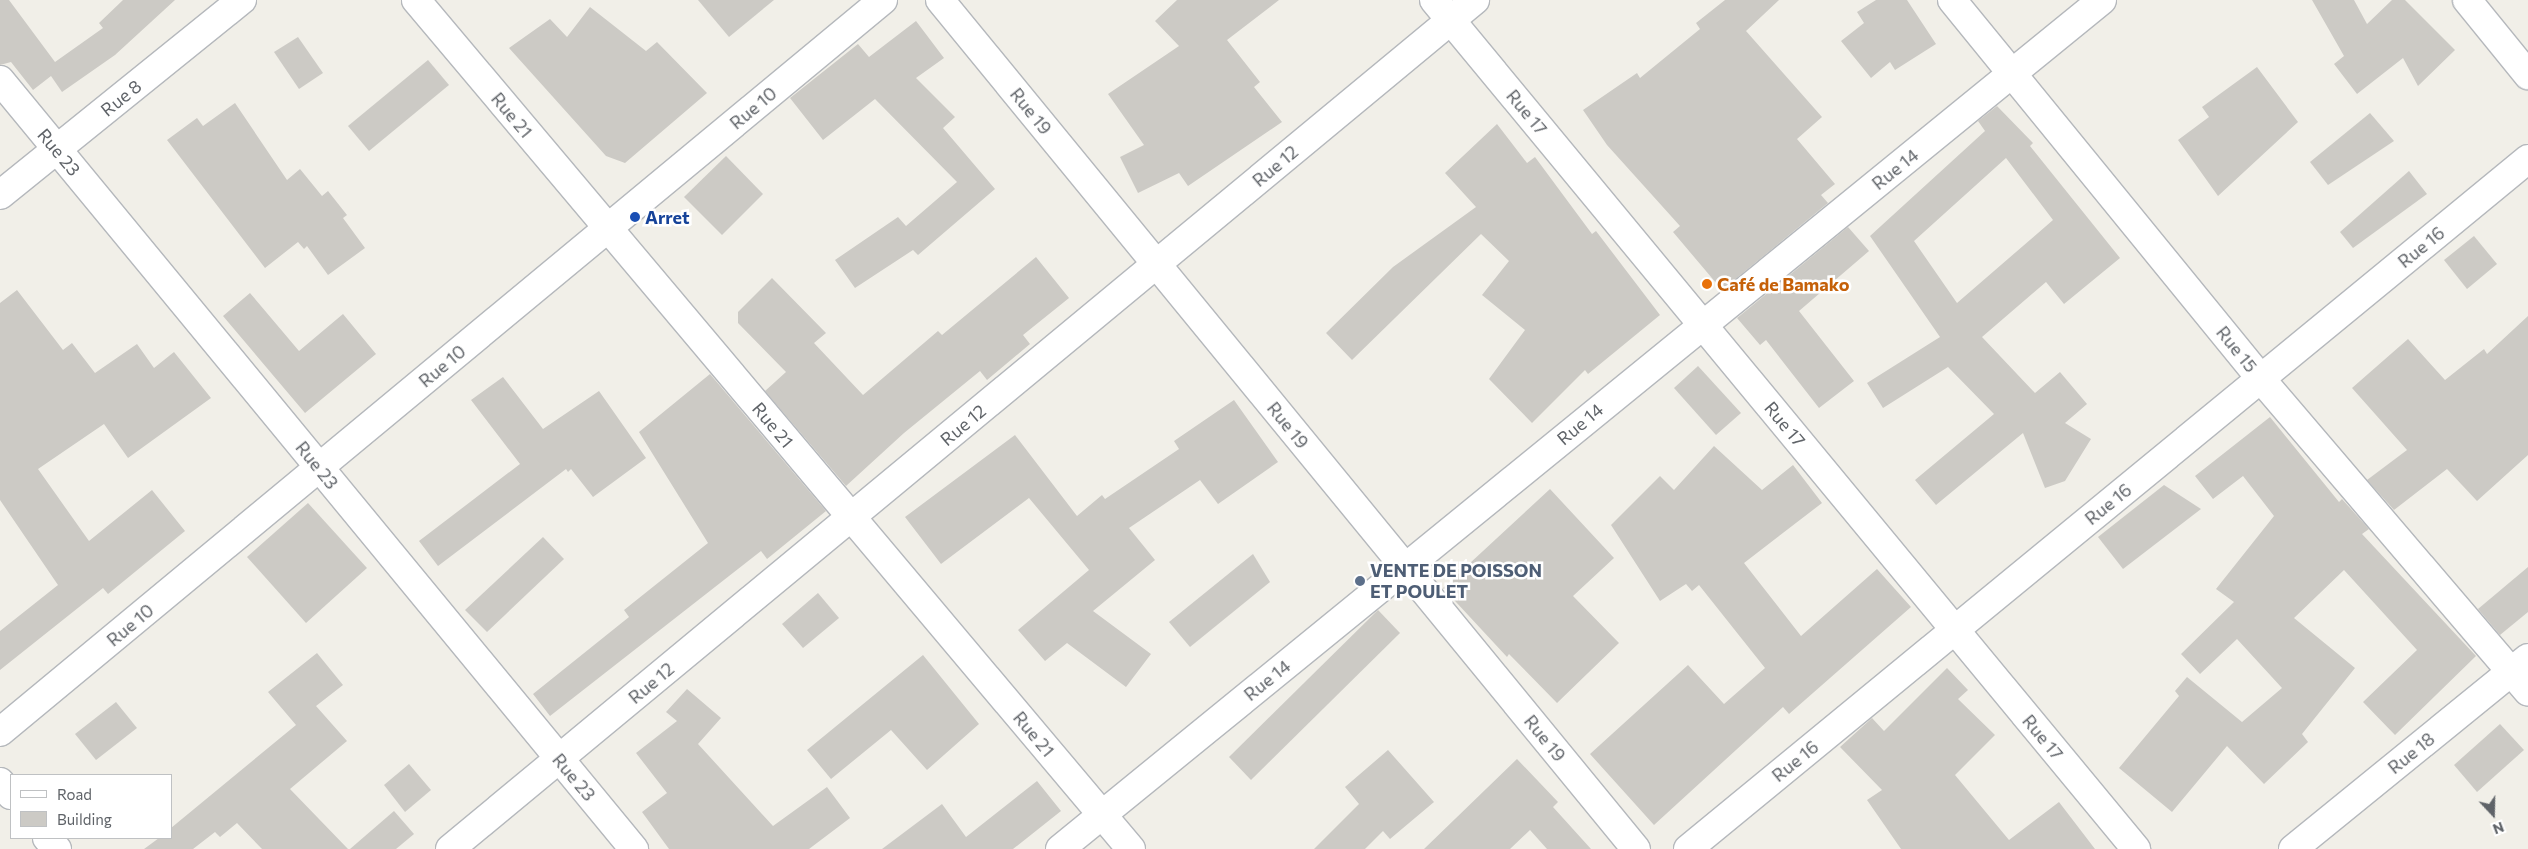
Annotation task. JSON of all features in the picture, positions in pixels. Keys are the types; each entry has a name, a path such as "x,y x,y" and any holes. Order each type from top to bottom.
{"street":[{"name":"Rue 8","path":"0,195 242,0"},
{"name":"Rue 21","path":"416,0 850,518 1131,849"},
{"name":"Rue 10","path":"0,732 884,0"},
{"name":"Rue 19","path":"940,0 1636,849"},
{"name":"Rue 17","path":"1434,0 2136,849"},
{"name":"Rue 12","path":"450,849 1476,0"},
{"name":"Rue 15","path":"1952,0 2261,378 2520,665 2528,692"},
{"name":"Rue 14","path":"1060,849 1406,568 1701,323 2014,74 2102,0"},
{"path":"2467,0 2528,75"},
{"name":"Rue 23","path":"0,80 634,849"},
{"name":"Rue 16","path":"1688,849 2528,159"},
{"name":"Rue 18","path":"2293,849 2520,665"},
{"path":"0,782 10,794"},
{"path":"48,839 57,849"}],"building":[{"path":"0,0 9,0 55,62 103,28 99,23 123,0 175,0 115,55 62,92 51,76 33,90 11,62 0,65"},
{"path":"698,0 774,0 729,37"},
{"path":"1177,0 1279,0 1227,40 1260,82 1254,87 1282,122 1188,186 1179,173 1138,193 1120,157 1144,145 1108,94 1179,46 1155,21"},
{"path":"1725,0 1779,0 1746,31 1822,117 1797,139 1835,184 1821,195 1828,203 1722,290 1673,232 1680,226 1607,145 1583,110 1637,73 1640,78 1700,29 1696,23"},
{"path":"1876,0 1907,0 1936,44 1895,70 1890,62 1871,78 1841,41 1864,23 1857,12"},
{"path":"2312,0 2354,0 2367,24 2392,0 2405,0 2455,50 2418,86 2403,58 2357,94 2334,64 2344,56"},
{"path":"590,7 646,51 657,42 707,93 625,163 606,156 509,48 550,19 567,37"},
{"path":"916,21 944,58 916,78 955,117 943,128 995,189 918,255 913,250 855,288 835,260 898,217 906,226 957,182 875,99 823,140 790,98 858,44 869,57"},
{"path":"298,37 323,73 299,89 274,52"},
{"path":"428,60 449,85 369,151 348,126"},
{"path":"2257,67 2298,122 2218,196 2178,140 2209,117 2202,107"},
{"path":"235,103 287,180 300,169 322,196 328,191 347,215 343,218 365,248 328,275 307,246 304,249 298,242 265,268 167,140 197,118 203,126"},
{"path":"1997,106 2033,143 2030,146 2120,258 2064,304 2046,282 1982,337 2035,393 2060,372 2087,404 2065,423 2091,439 2065,481 2045,488 2023,433 1936,505 1915,480 1994,414 1948,367 1883,408 1867,383 1940,337 1870,236 1985,131 1978,121","holes":["2006,158 2053,220 1957,303 1914,241"]},
{"path":"2370,113 2394,141 2328,185 2310,162"},
{"path":"1497,124 1527,163 1535,157 1592,234 1596,231 1660,315 1588,374 1585,370 1532,423 1489,379 1525,330 1482,295 1509,261 1481,234 1352,360 1326,333 1393,267 1476,207 1445,173"},
{"path":"726,156 763,194 722,235 684,197"},
{"path":"2409,171 2427,194 2353,248 2340,232"},
{"path":"1848,227 1869,251 1799,311 1854,381 1819,408 1766,340 1760,345 1737,318"},
{"path":"2474,236 2497,264 2467,289 2444,260"},
{"path":"1036,257 1069,298 1023,335 1030,344 987,380 980,371 904,433 846,486 765,391 786,372 738,323 738,312 772,278 826,333 814,343 863,395 938,331 942,335"},
{"path":"17,290 63,350 72,343 95,373 137,344 154,368 174,352 211,398 128,458 104,424 38,469 89,541 152,490 185,531 108,594 103,588 0,670 0,631 58,585 0,500 0,303"},
{"path":"250,293 299,351 343,314 376,354 305,413 223,316"},
{"path":"2528,316 2528,455 2477,501 2447,469 2394,510 2367,480 2407,450 2352,388 2408,339 2445,380 2484,349 2487,354"},
{"path":"1698,366 1741,413 1716,435 1674,388"},
{"path":"710,374 826,511 767,559 761,551 550,716 533,694 629,617 624,610 708,543 639,432"},
{"path":"503,377 543,429 599,391 646,458 593,497 571,469 568,472 566,469 438,566 419,541 520,464 471,400"},
{"path":"1234,400 1278,462 1218,504 1200,480 1129,528 1155,560 1093,611 1151,654 1126,687 1067,643 1045,661 1018,630 1089,570 1029,498 941,564 905,517 1015,435 1077,516 1102,495 1105,499 1179,449 1174,441"},
{"path":"2270,417 2339,502 2342,499 2369,529 2362,534 2476,656 2395,735 2363,702 2417,650 2344,570 2294,618 2355,668 2302,734 2308,742 2264,784 2227,746 2172,812 2119,768 2179,696 2175,691 2187,677 2242,722 2282,688 2237,639 2200,674 2181,654 2234,602 2216,589 2274,516 2243,476 2213,499 2195,476"},
{"path":"1714,446 1762,490 1793,465 1822,503 1744,563 1801,636 1877,569 1911,607 1789,714 1783,707 1654,825 1590,754 1688,665 1724,704 1765,668 1699,585 1692,591 1686,584 1660,601 1611,525 1660,476 1674,490"},
{"path":"2164,485 2201,509 2123,569 2098,537"},
{"path":"1550,489 1614,558 1573,596 1619,643 1557,703 1509,654 1507,657 1443,588"},
{"path":"308,503 367,568 306,623 247,557"},
{"path":"543,537 564,559 487,632 465,610"},
{"path":"1253,554 1270,582 1190,647 1169,622"},
{"path":"2528,567 2528,612 2500,635 2478,609"},
{"path":"818,593 839,618 803,648 782,624"},
{"path":"1378,610 1400,633 1251,780 1229,757"},
{"path":"317,653 343,685 316,706 347,741 290,789 348,849 262,849 237,823 220,837 215,832 193,849 144,849 158,839 172,839 172,827 296,725 268,692"},
{"path":"923,655 979,724 927,770 891,730 831,779 807,750"},
{"path":"1947,668 1968,690 1958,699 1995,735 1955,775 2009,840 2059,802 2095,849 1901,849 1867,800 1882,790 1840,747 1872,718 1884,731"},
{"path":"687,689 721,718 698,744 773,826 827,787 850,818 809,849 669,849 642,812 667,793 636,753 677,721 666,712"},
{"path":"116,702 137,728 96,760 75,734"},
{"path":"2500,724 2524,750 2477,792 2454,765"},
{"path":"1388,750 1434,802 1390,839 1383,831 1365,849 1314,849 1359,804 1345,787"},
{"path":"1517,759 1558,802 1553,807 1591,849 1547,849 1530,830 1510,849 1424,849"},
{"path":"409,764 431,790 405,812 384,785"},
{"path":"1037,781 1061,811 1013,849 882,849 942,804 966,837"},
{"path":"394,811 414,834 396,849 350,849"}],"place":[{"name":"Arret","path":"635,217"},
{"name":"Café de Bamako","path":"1707,284"},
{"name":"VENTE DE POISSON ET POULET","path":"1360,581"}]}
